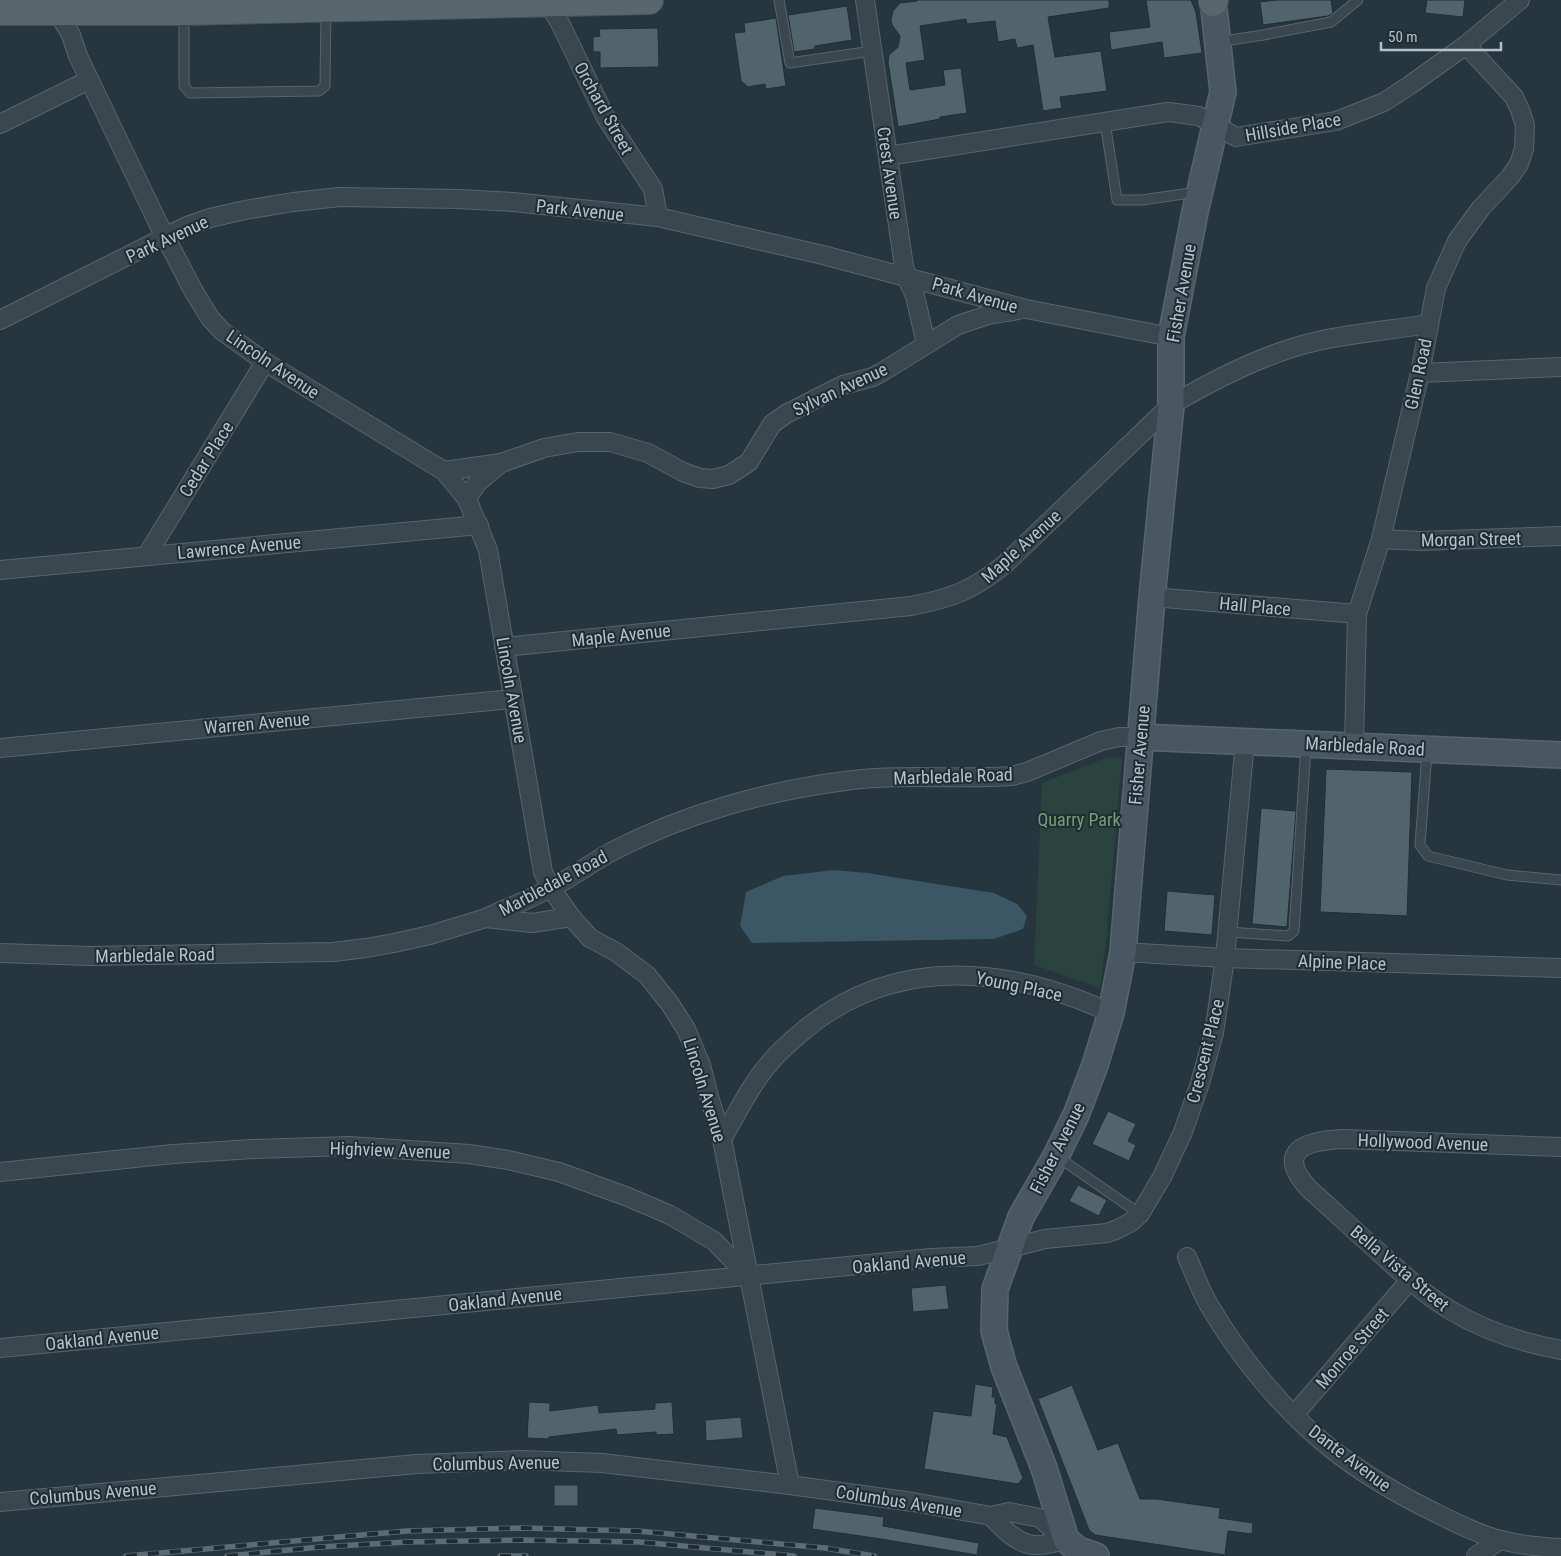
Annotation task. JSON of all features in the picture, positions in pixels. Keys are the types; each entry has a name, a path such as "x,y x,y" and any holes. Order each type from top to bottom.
{"main road":[{"path":"0,12 53,6 184,11 435,3 649,0"}],"street":[{"name":"Crest Avenue","path":"865,0 906,276 915,296 926,344"},
{"name":"Hillside Place","path":"888,156 1168,112 1198,116 1236,137 1336,121 1384,102 1466,44 1520,0"},
{"name":"Fisher Avenue","path":"1066,1540 1044,1468 1004,1367 994,1330 995,1289 1022,1217 1056,1156 1076,1115 1096,1064 1111,1013 1123,952 1152,597 1171,405 1171,337 1224,85 1213,1"},
{"name":"Orchard Street","path":"547,2 559,21 606,118 653,189 658,217"},
{"name":"Lincoln Avenue","path":"53,6 71,35 89,80 166,238 210,318 222,331 265,362 444,471 467,498 488,550 543,872 551,888 590,938 616,952 646,975 670,1004 686,1029 701,1065 722,1139 790,1485"},
{"name":"Glen Road","path":"1354,746 1357,614 1381,538 1420,373 1436,288 1456,241 1481,208 1510,177 1519,164 1524,149 1525,125 1514,97 1466,44"},
{"path":"0,124 89,80"},
{"name":"Park Avenue","path":"0,320 187,226 227,214 293,202 340,197 458,199 658,217 824,255 1026,309 1171,337"},
{"name":"Sylvan Avenue","path":"444,471 501,463 544,448 578,442 610,442 648,453 683,472 700,478 712,479 730,475 749,462 772,424 786,414 843,385 873,377 958,325 988,315 1026,309"},
{"name":"Maple Avenue","path":"504,647 911,606 959,594 977,585 1004,564 1171,405 1197,389 1266,358 1318,341 1428,324"},
{"name":"Cedar Place","path":"147,555 265,362"},
{"path":"1420,373 1561,367"},
{"name":"Sylvan Avenue","path":"467,498 478,483 501,463"},
{"name":"Lawrence Avenue","path":"0,570 479,525"},
{"name":"Morgan Street","path":"1381,538 1440,541 1561,536"},
{"name":"Hall Place","path":"1152,597 1357,614"},
{"name":"Warren Avenue","path":"0,748 513,699"},
{"name":"Marbledale Road","path":"0,953 90,956 333,952 366,948 430,935 486,918 551,888 613,851 648,835 737,803 781,792 846,780 1012,776 1027,772 1100,741 1119,737 1561,755"},
{"name":"Crescent Place","path":"1010,1248 1045,1239 1107,1233 1131,1222 1140,1214 1162,1178 1200,1083 1214,1033 1228,932 1245,741"},
{"name":"Marbledale Road","path":"486,918 532,924 571,916"},
{"name":"Alpine Place","path":"1123,952 1225,958 1561,968"},
{"name":"Young Place","path":"722,1139 750,1090 768,1064 790,1042 815,1021 842,1004 874,989 898,981 950,974 986,976 1030,985 1087,1002 1111,1013"},
{"name":"Hollywood Avenue","path":"1293,1161 1301,1148 1323,1140 1561,1146"},
{"name":"Highview Avenue","path":"0,1172 173,1154 350,1146 469,1154 508,1160 560,1172 670,1215 714,1241 748,1276"},
{"name":"Bella Vista Street","path":"1293,1161 1298,1177 1308,1188 1410,1280 1450,1310 1487,1328 1540,1346 1561,1350"},
{"name":"Oakland Avenue","path":"0,1348 931,1258 978,1256 1010,1248"},
{"name":"Dante Avenue","path":"1186,1256 1208,1303 1254,1370 1294,1415 1333,1450 1360,1470 1402,1496 1452,1521 1500,1540 1561,1548"},
{"name":"Monroe Street","path":"1294,1415 1410,1280"},
{"name":"Columbus Avenue","path":"0,1502 408,1465 521,1460 602,1463 790,1485 899,1500 991,1516 1009,1512 1040,1518 1079,1550 1096,1556"},
{"path":"991,1516 1000,1526 1024,1544 1035,1546 1066,1540"},
{"path":"1476,1556 1500,1540"}],"lane":[{"path":"779,0 790,62 872,50"},
{"path":"1218,42 1331,22 1358,0"},
{"path":"184,11 184,86 190,93 320,91 325,86 326,7"},
{"path":"1105,122 1117,200 1142,200 1200,192"},
{"path":"1228,932 1288,936 1294,931 1300,813 1306,744"},
{"path":"1427,749 1420,845 1428,856 1507,875 1561,880"},
{"path":"1056,1156 1140,1214"}],"green space":[{"name":"Quarry Park","path":"1108,757 1122,758 1100,988 1034,965 1042,783"}],"water":[{"path":"834,870 867,873 994,893 1017,904 1027,916 1023,929 994,939 752,943 740,926 746,892 783,876"}],"building":[{"path":"916,0 1109,0 1109,8 1048,17 1055,57 1101,51 1107,91 1060,97 1062,108 1043,111 1033,45 1017,48 1015,39 998,42 995,21 967,24 966,19 920,26 925,60 906,63 910,90 945,85 943,70 961,68 967,113 898,127 888,62 889,55 898,47 900,36 892,25 891,19 893,11 900,3"},
{"path":"1146,0 1191,0 1196,12 1202,53 1164,58 1162,42 1111,50 1109,32 1150,27"},
{"path":"1277,0 1331,0 1333,13 1328,16 1263,25 1260,2"},
{"path":"1427,0 1465,0 1463,17 1425,13"},
{"path":"847,6 852,40 815,46 815,49 794,52 788,15"},
{"path":"776,18 786,86 766,89 765,84 748,87 741,81 734,33 745,32 744,23"},
{"path":"658,28 659,67 600,68 600,52 593,52 593,37 600,36 599,29"},
{"path":"1326,769 1412,772 1407,916 1320,912"},
{"path":"1261,808 1296,811 1287,927 1252,924"},
{"path":"1167,891 1215,895 1212,935 1164,931"},
{"path":"1108,1111 1136,1124 1128,1141 1136,1145 1129,1161 1092,1144"},
{"path":"1078,1185 1107,1200 1099,1216 1069,1201"},
{"path":"946,1285 949,1309 913,1312 911,1288"},
{"path":"975,1384 993,1387 992,1397 995,1397 995,1404 997,1404 993,1434 1007,1437 1023,1478 1018,1484 924,1469 933,1411 971,1416"},
{"path":"1072,1385 1098,1450 1118,1443 1140,1499 1157,1499 1220,1508 1219,1518 1253,1523 1252,1534 1228,1531 1225,1555 1095,1535 1089,1530 1038,1399"},
{"path":"529,1402 550,1403 550,1411 598,1405 599,1413 655,1409 655,1403 672,1402 674,1434 656,1435 656,1432 617,1435 616,1429 549,1437 548,1439 527,1438"},
{"path":"741,1417 743,1438 706,1441 705,1420"},
{"path":"554,1485 578,1485 578,1506 554,1506"},
{"path":"815,1508 884,1517 883,1526 979,1543 977,1555 812,1529"}],"railway":[{"path":"126,1556 407,1531 523,1528 637,1531 825,1548 874,1556"},
{"path":"227,1556 320,1547 407,1542 523,1540 639,1542 794,1556"},
{"path":"500,1556 526,1556"}]}
